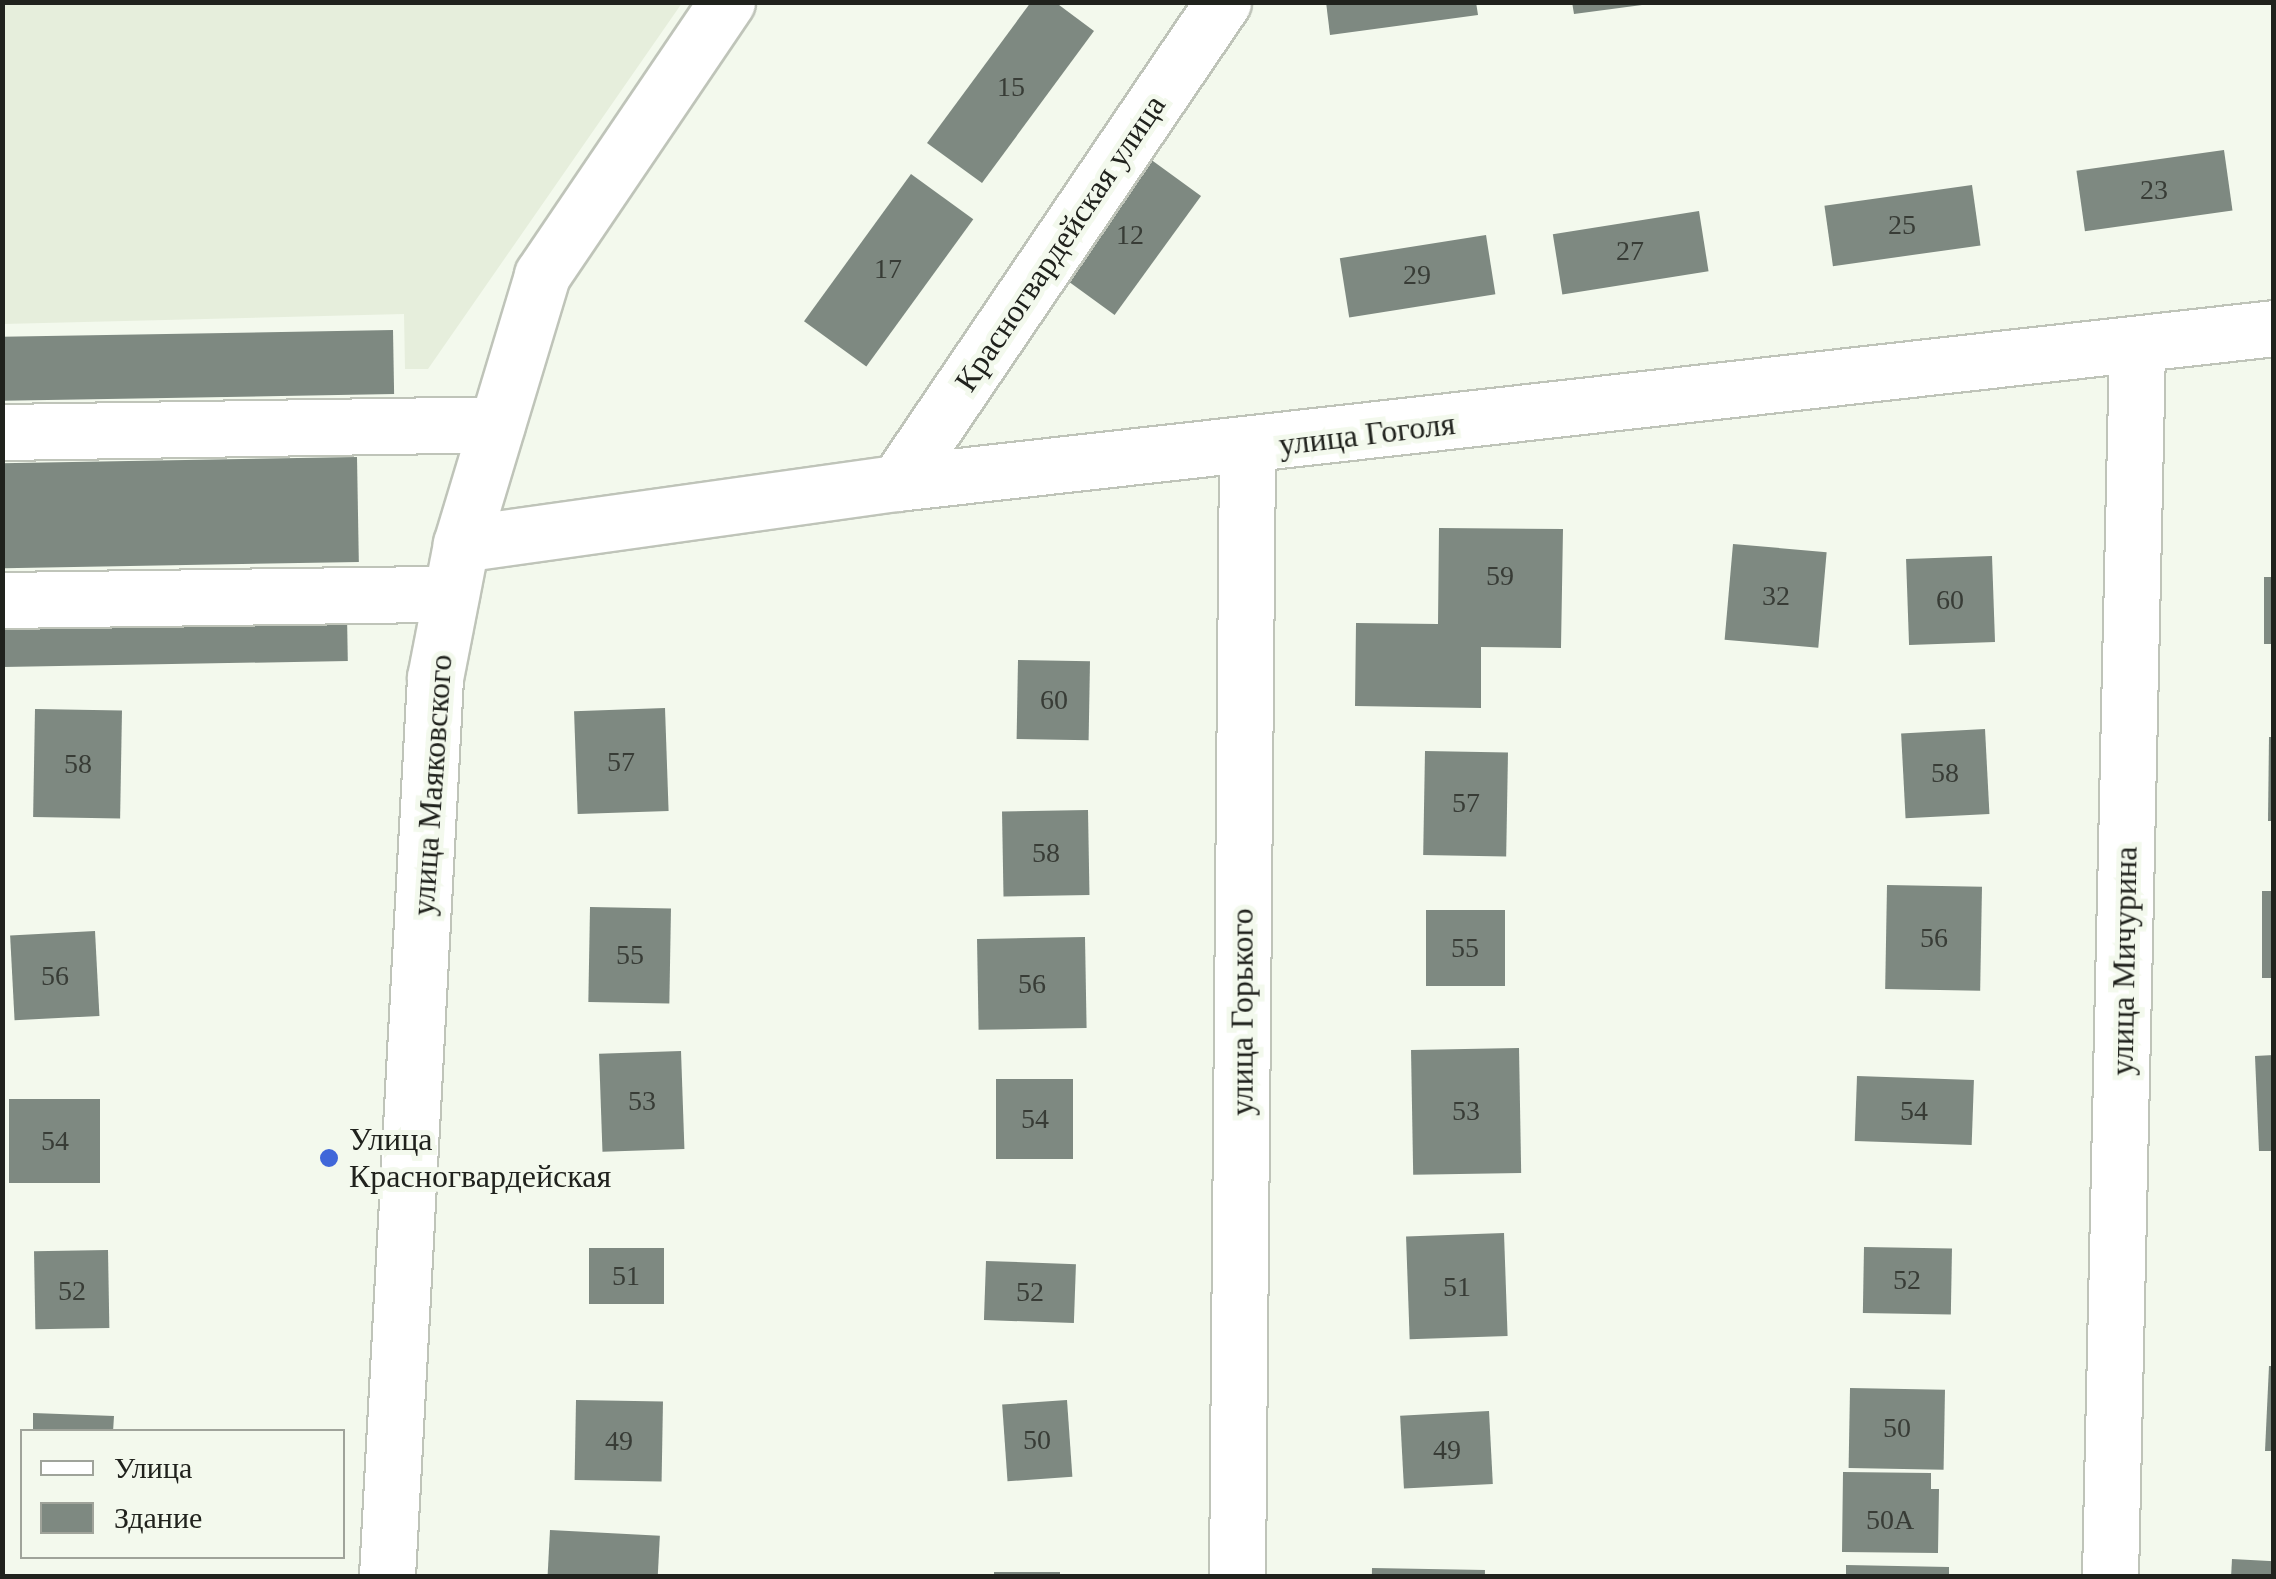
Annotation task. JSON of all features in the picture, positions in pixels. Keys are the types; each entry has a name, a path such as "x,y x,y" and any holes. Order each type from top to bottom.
{"street":[{"name":"улица Маяковского","path":"387,1576 435,678 456,569 542,275 728,2"},
{"name":"Красногвардейская улица","path":"897,483 1223,2"},
{"name":"улица Гоголя","path":"2,600 456,569 897,483 1247,448 2274,328"},
{"name":"улица Мичурина","path":"2110,1576 2137,345"},
{"path":"2,432 496,424"},
{"name":"улица Горького","path":"1237,1576 1247,448"}],"shaded area":[{"path":"2,3 682,3 428,369 405,369 404,314 3,324"}],"building":[{"path":"1031,2 1055,2 1094,31 982,183 927,143"},
{"path":"1326,2 1476,2 1478,15 1330,35"},
{"path":"1572,2 1642,2 1642,5 1574,14"},
{"path":"2224,150 2232,210 2085,231 2076,171"},
{"path":"1146,156 1201,196 1115,315 1060,275"},
{"path":"911,174 973,219 866,367 804,321"},
{"path":"1972,185 1980,245 1833,266 1824,206"},
{"path":"1699,211 1709,271 1562,294 1553,234"},
{"path":"1486,235 1495,294 1349,317 1340,258"},
{"path":"393,330 394,394 3,401 2,337"},
{"path":"357,457 359,562 4,568 2,463"},
{"path":"1439,528 1563,529 1561,648 1481,647 1481,708 1355,706 1356,623 1438,624"},
{"path":"1733,544 1827,552 1818,648 1725,640"},
{"path":"1992,556 1995,642 1909,645 1906,559"},
{"path":"2264,577 2274,577 2274,644 2264,644"},
{"path":"347,615 348,661 3,667 2,621"},
{"path":"1018,660 1090,661 1089,740 1017,739"},
{"path":"665,708 669,811 578,814 574,711"},
{"path":"35,709 122,711 120,819 33,817"},
{"path":"1985,729 1989,814 1906,818 1901,733"},
{"path":"2269,737 2274,737 2274,821 2268,821"},
{"path":"1425,751 1508,752 1506,856 1423,855"},
{"path":"1088,810 1089,895 1003,896 1002,812"},
{"path":"1887,885 1982,887 1980,991 1885,989"},
{"path":"2262,891 2274,891 2274,978 2262,978"},
{"path":"590,907 671,908 669,1003 588,1002"},
{"path":"1426,910 1505,910 1505,986 1426,986"},
{"path":"95,931 99,1016 15,1020 10,935"},
{"path":"1085,937 1087,1028 979,1030 977,939"},
{"path":"1519,1048 1521,1173 1413,1175 1411,1050"},
{"path":"681,1051 684,1149 602,1152 599,1054"},
{"path":"2274,1055 2274,1151 2259,1151 2255,1056"},
{"path":"1857,1076 1974,1080 1972,1145 1855,1141"},
{"path":"996,1079 1073,1079 1073,1159 996,1159"},
{"path":"9,1099 100,1099 100,1183 9,1183"},
{"path":"1504,1233 1508,1336 1410,1339 1406,1236"},
{"path":"1864,1247 1952,1249 1951,1315 1863,1313"},
{"path":"589,1248 664,1248 664,1304 589,1304"},
{"path":"108,1250 109,1328 35,1329 34,1251"},
{"path":"986,1261 1076,1264 1074,1323 984,1320"},
{"path":"2269,1366 2274,1366 2274,1451 2265,1451"},
{"path":"1850,1388 1945,1390 1944,1470 1849,1468"},
{"path":"576,1400 663,1402 662,1482 575,1480"},
{"path":"1067,1400 1072,1477 1008,1481 1002,1405"},
{"path":"1489,1411 1493,1484 1404,1489 1400,1416"},
{"path":"33,1413 114,1416 113,1429 33,1429"},
{"path":"1843,1472 1931,1473 1931,1489 1939,1489 1938,1553 1842,1552"},
{"path":"550,1530 660,1536 658,1576 548,1576"},
{"path":"2232,1559 2274,1561 2273,1576 2231,1576"},
{"path":"1846,1565 1949,1567 1949,1576 1846,1576"},
{"path":"1372,1568 1485,1570 1485,1576 1372,1576"},
{"path":"994,1572 1060,1572 1060,1576 994,1576"}],"place":[{"name":"Улица Красногвардейская","path":"329,1158"}]}
